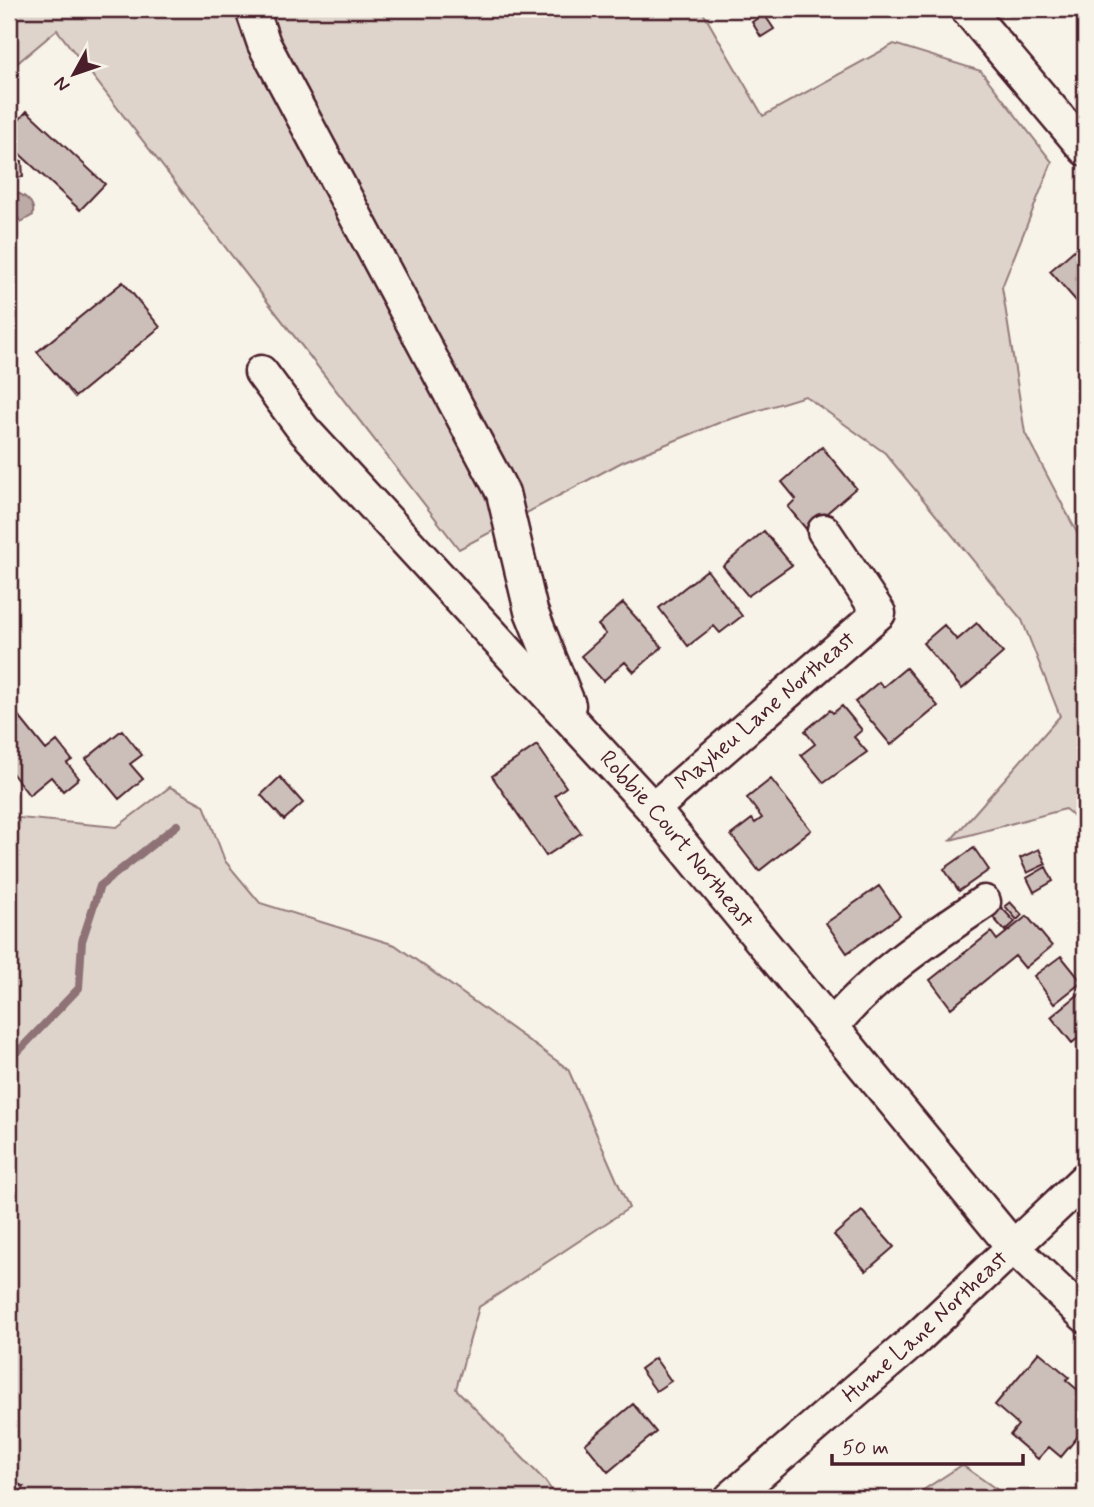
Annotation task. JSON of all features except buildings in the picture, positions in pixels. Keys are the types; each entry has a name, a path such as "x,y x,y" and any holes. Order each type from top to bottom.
{"street":[{"path":"253,9 264,44 503,493 531,611 555,676 581,731"},
{"path":"967,9 1085,149"},
{"name":"Robbie Court Northeast","path":"261,372 303,429 653,809 1014,1248 1085,1316"},
{"name":"Mayheu Lane Northeast","path":"653,809 879,613 824,531"},
{"path":"832,1027 847,1008 939,932 984,902"},
{"name":"Hume Lane Northeast","path":"731,1498 917,1338 1085,1179"}],"shaded area":[{"path":"9,9 701,9 763,116 894,44 981,71 1052,162 1002,287 1025,433 1085,548 1085,825 1065,809 951,840 1060,716 1022,620 885,453 805,396 721,422 622,462 459,549 57,30 9,70"},
{"path":"9,189 23,195 30,202 33,215 21,222 15,214 9,213"},
{"path":"170,787 204,805 225,861 260,903 395,945 568,1069 629,1208 479,1307 456,1389 545,1481 557,1498 9,1498 9,817 117,827"},
{"path":"962,1465 1009,1498 911,1498"}],"waterway":[{"path":"9,1061 79,988 82,941 100,886 177,825"}]}
